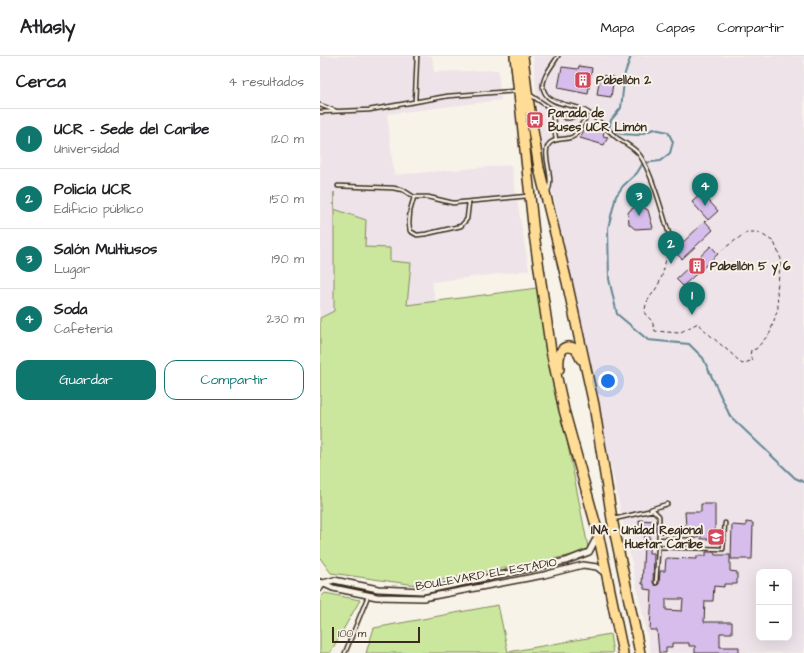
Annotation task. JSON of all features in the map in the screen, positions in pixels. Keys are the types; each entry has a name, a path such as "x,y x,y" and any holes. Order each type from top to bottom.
{"highway":[{"path":"515,56 544,197 567,282 594,405 612,519 640,653"},
{"path":"523,56 522,92 530,196 544,309 551,351 564,410 598,533 623,653"},
{"path":"564,410 558,361 561,350 569,346 579,352 594,405"}],"street":[{"name":"BOULEVARD EL ESTADIO","path":"322,582 334,580 378,589 423,591 547,566 578,557 589,552 594,546 598,533"},
{"name":"BOULEVARD EL ESTADIO","path":"322,582 333,588 368,595 423,598 544,575 583,565 597,567 608,576"},
{"path":"320,576 322,582 320,588"}],"lane":[{"path":"415,101 417,56"},
{"path":"558,56 543,80 544,92 547,97 563,105 586,111 638,152 651,180 670,237"},
{"path":"320,112 369,110 448,96 522,92 552,109 564,118 570,118 586,111"},
{"path":"320,105 337,112"},
{"path":"552,109 556,140"},
{"path":"544,197 550,187 550,177 546,155 548,146 551,142 556,140 574,136 585,119 586,111"},
{"path":"338,186 393,188 403,190 414,197 428,197 453,203 530,196"},
{"path":"414,197 409,224 410,231 417,235 446,231 461,226 467,219 469,202"},
{"path":"612,519 667,504"},
{"path":"648,510 653,510 659,516 656,583"},
{"path":"658,547 723,549 725,523"},
{"path":"659,535 696,536"},
{"path":"345,653 368,595"}],"path":[{"path":"670,237 659,284 647,299 645,314 652,321 655,331 679,334 698,323 710,337 729,350 742,364 753,360 750,356 751,350 756,349 770,333 778,308 777,290 781,259 774,242 758,232 747,232 719,252"}],"shaded area":[{"path":"320,56 432,56 434,72 498,70 501,100 387,114 394,175 511,165 529,270 432,282 468,503 320,471"},
{"path":"533,56 804,56 804,653 651,653 540,132"}],"green space":[{"path":"334,209 366,220 365,247 390,248 390,261 411,263 407,305 537,288 589,552 416,585 331,573 320,558 320,318 334,311"},
{"path":"325,593 360,600 330,653 320,653 320,598"},
{"path":"498,605 508,652 610,634 613,653 366,653 374,628"}],"building":[{"path":"579,66 592,68 588,94 558,88 562,67 578,69"},
{"path":"600,75 614,77 611,97 597,95"},
{"path":"586,126 604,131 603,136 608,137 604,145 580,138"},
{"path":"702,193 718,211 708,220 692,202"},
{"path":"637,206 641,206 648,210 653,228 635,229 629,224 628,213"},
{"path":"705,221 713,230 682,259 674,251"},
{"name":"Pabellón 5 y 6","path":"711,246 718,254 683,286 676,279"},
{"path":"701,504 715,504 715,539 701,539 701,528 686,528 685,512 701,512"},
{"path":"639,520 656,521 656,531 650,531 649,553 654,553 653,583 655,585 659,584 660,571 665,571 666,558 697,559 697,556 706,556 706,552 714,552 715,555 730,555 730,571 737,572 737,584 724,584 724,587 714,586 713,601 705,601 704,622 732,622 732,633 720,633 720,647 739,647 739,653 695,653 695,646 689,646 689,643 672,643 672,647 666,647 666,653 659,653 657,630 650,630 652,590 644,589 644,584 642,584 645,526 639,526","holes":["666,599 683,599 682,611 666,610"]},
{"path":"746,522 753,523 752,559 731,559 732,525 746,526"}],"waterway":[{"path":"631,56 625,73 621,108 611,120 609,129 621,134 638,135 654,129 668,132 673,142 670,153 660,161 643,163 637,173 623,186 616,196 608,228 609,279 617,314 648,340 689,344 703,358 730,416 795,478 804,482"}],"place":[{"name":"Pabellón 2","path":"583,80"},
{"name":"Parada de Buses UCR Limón","path":"535,120"},
{"name":"Soda","path":"705,206"},
{"name":"Salón Multiusos","path":"639,216"},
{"name":"Policía UCR","path":"671,264"},
{"name":"Pabellón 5 y 6","path":"697,266"},
{"name":"UCR - Sede del Caribe","path":"692,315"},
{"name":"INA - Unidad Regional Huetar Caribe","path":"716,537"}]}
